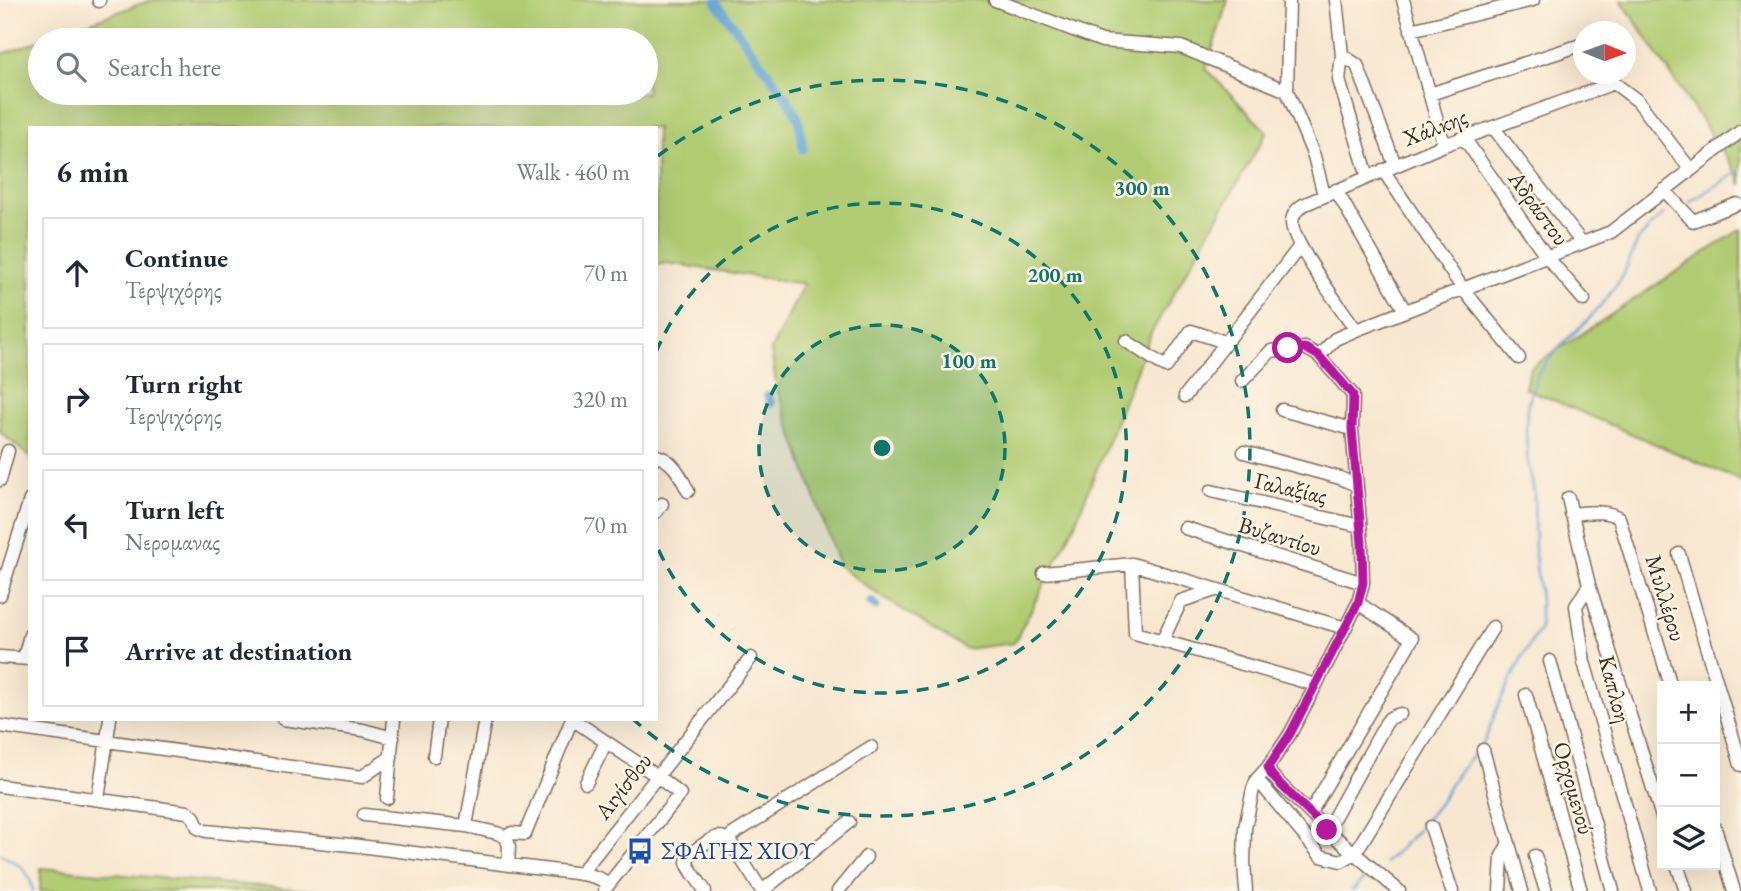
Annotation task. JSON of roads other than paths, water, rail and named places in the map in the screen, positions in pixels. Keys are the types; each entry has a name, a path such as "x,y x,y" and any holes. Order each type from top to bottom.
{"street":[{"path":"995,0 1102,41 1181,47 1287,91"},
{"path":"1289,0 1287,91 1330,192 1405,311"},
{"path":"1336,0 1342,55 1339,80 1368,177"},
{"path":"1403,0 1444,145"},
{"path":"1411,30 1533,0"},
{"path":"1430,94 1573,48"},
{"path":"1342,55 1357,65 1389,168 1463,289 1519,358"},
{"name":"Χάλκης","path":"1356,330 1300,246 1292,224 1293,215 1303,205 1444,145 1614,83 1638,101 1690,169"},
{"name":"Αδράστου","path":"1493,127 1582,243"},
{"path":"1319,356 1335,339 1356,330 1611,232 1741,131"},
{"name":"Αδράστου","path":"1464,138 1548,257 1584,300"},
{"path":"1664,190 1693,221 1737,204"},
{"path":"1185,396 1300,246"},
{"path":"1126,341 1166,367 1191,331 1225,342"},
{"path":"1242,381 1271,351 1305,348 1319,356 1353,395 1352,429 1363,583 1358,603 1290,734 1257,779 1248,806 1245,828 1246,891"},
{"path":"1282,410 1352,429"},
{"path":"0,480 8,451"},
{"path":"1244,452 1340,478 1356,485"},
{"path":"658,456 667,460 680,475 688,491"},
{"name":"Γαλαξίας","path":"1211,491 1360,526"},
{"path":"1568,498 1589,584 1659,807"},
{"name":"Μυλλέρου","path":"1571,514 1608,513 1615,515 1621,523 1669,681"},
{"path":"0,594 27,517"},
{"name":"Βυζαντίου","path":"1185,528 1363,583"},
{"path":"1679,554 1741,765"},
{"path":"1044,573 1132,564 1345,628"},
{"path":"1132,564 1135,633 1316,685"},
{"name":"Καπλοη","path":"1589,584 1576,606 1584,662 1650,891"},
{"path":"1162,641 1181,601 1216,589"},
{"path":"1310,813 1412,639 1358,603"},
{"path":"1257,779 1321,856 1340,861 1355,853 1493,627"},
{"path":"0,657 27,659"},
{"name":"Αιγίσθου","path":"580,874 751,658"},
{"path":"1550,661 1613,891"},
{"name":"Ορχομενού","path":"1526,695 1581,891"},
{"path":"1327,830 1386,723 1400,714"},
{"path":"98,799 110,721"},
{"path":"312,721 393,738"},
{"path":"387,798 394,721"},
{"path":"434,756 439,721"},
{"path":"466,826 485,721"},
{"path":"506,837 512,833 525,834 571,721"},
{"path":"0,786 187,812 194,817 198,828 206,831 351,845 580,874 603,880 607,887 680,794 575,721"},
{"path":"0,726 362,777 391,757"},
{"path":"586,783 606,742"},
{"path":"729,840 732,835 871,747"},
{"path":"1483,750 1522,891"},
{"path":"1268,767 1276,780 1327,830 1399,891"},
{"path":"364,815 466,826 497,833 506,837 509,846 508,864"},
{"path":"705,891 687,862 689,857 708,841 722,837 729,840 762,891 849,822"},
{"path":"1431,827 1452,891"},
{"path":"1500,891 1502,856 1509,843"},
{"path":"1720,845 1734,891 1741,888"},
{"path":"1535,856 1546,891"},
{"path":"838,891 866,857"},
{"path":"1679,870 1686,891"}],"waterway":[{"path":"716,2 791,104 799,120 803,149"},
{"path":"1690,202 1741,170"},
{"path":"1385,863 1416,832 1485,740 1521,659 1540,628 1534,492 1526,435 1527,407 1538,373 1607,298 1623,275 1638,240 1663,214"},
{"path":"768,396 771,403"},
{"path":"871,602 876,606"},
{"path":"0,854 26,872 33,891"},
{"path":"1352,891 1366,877"}],"place":[{"name":"ΣΦΑΓΗΣ ΧΙΟΥ","path":"640,851"}]}
